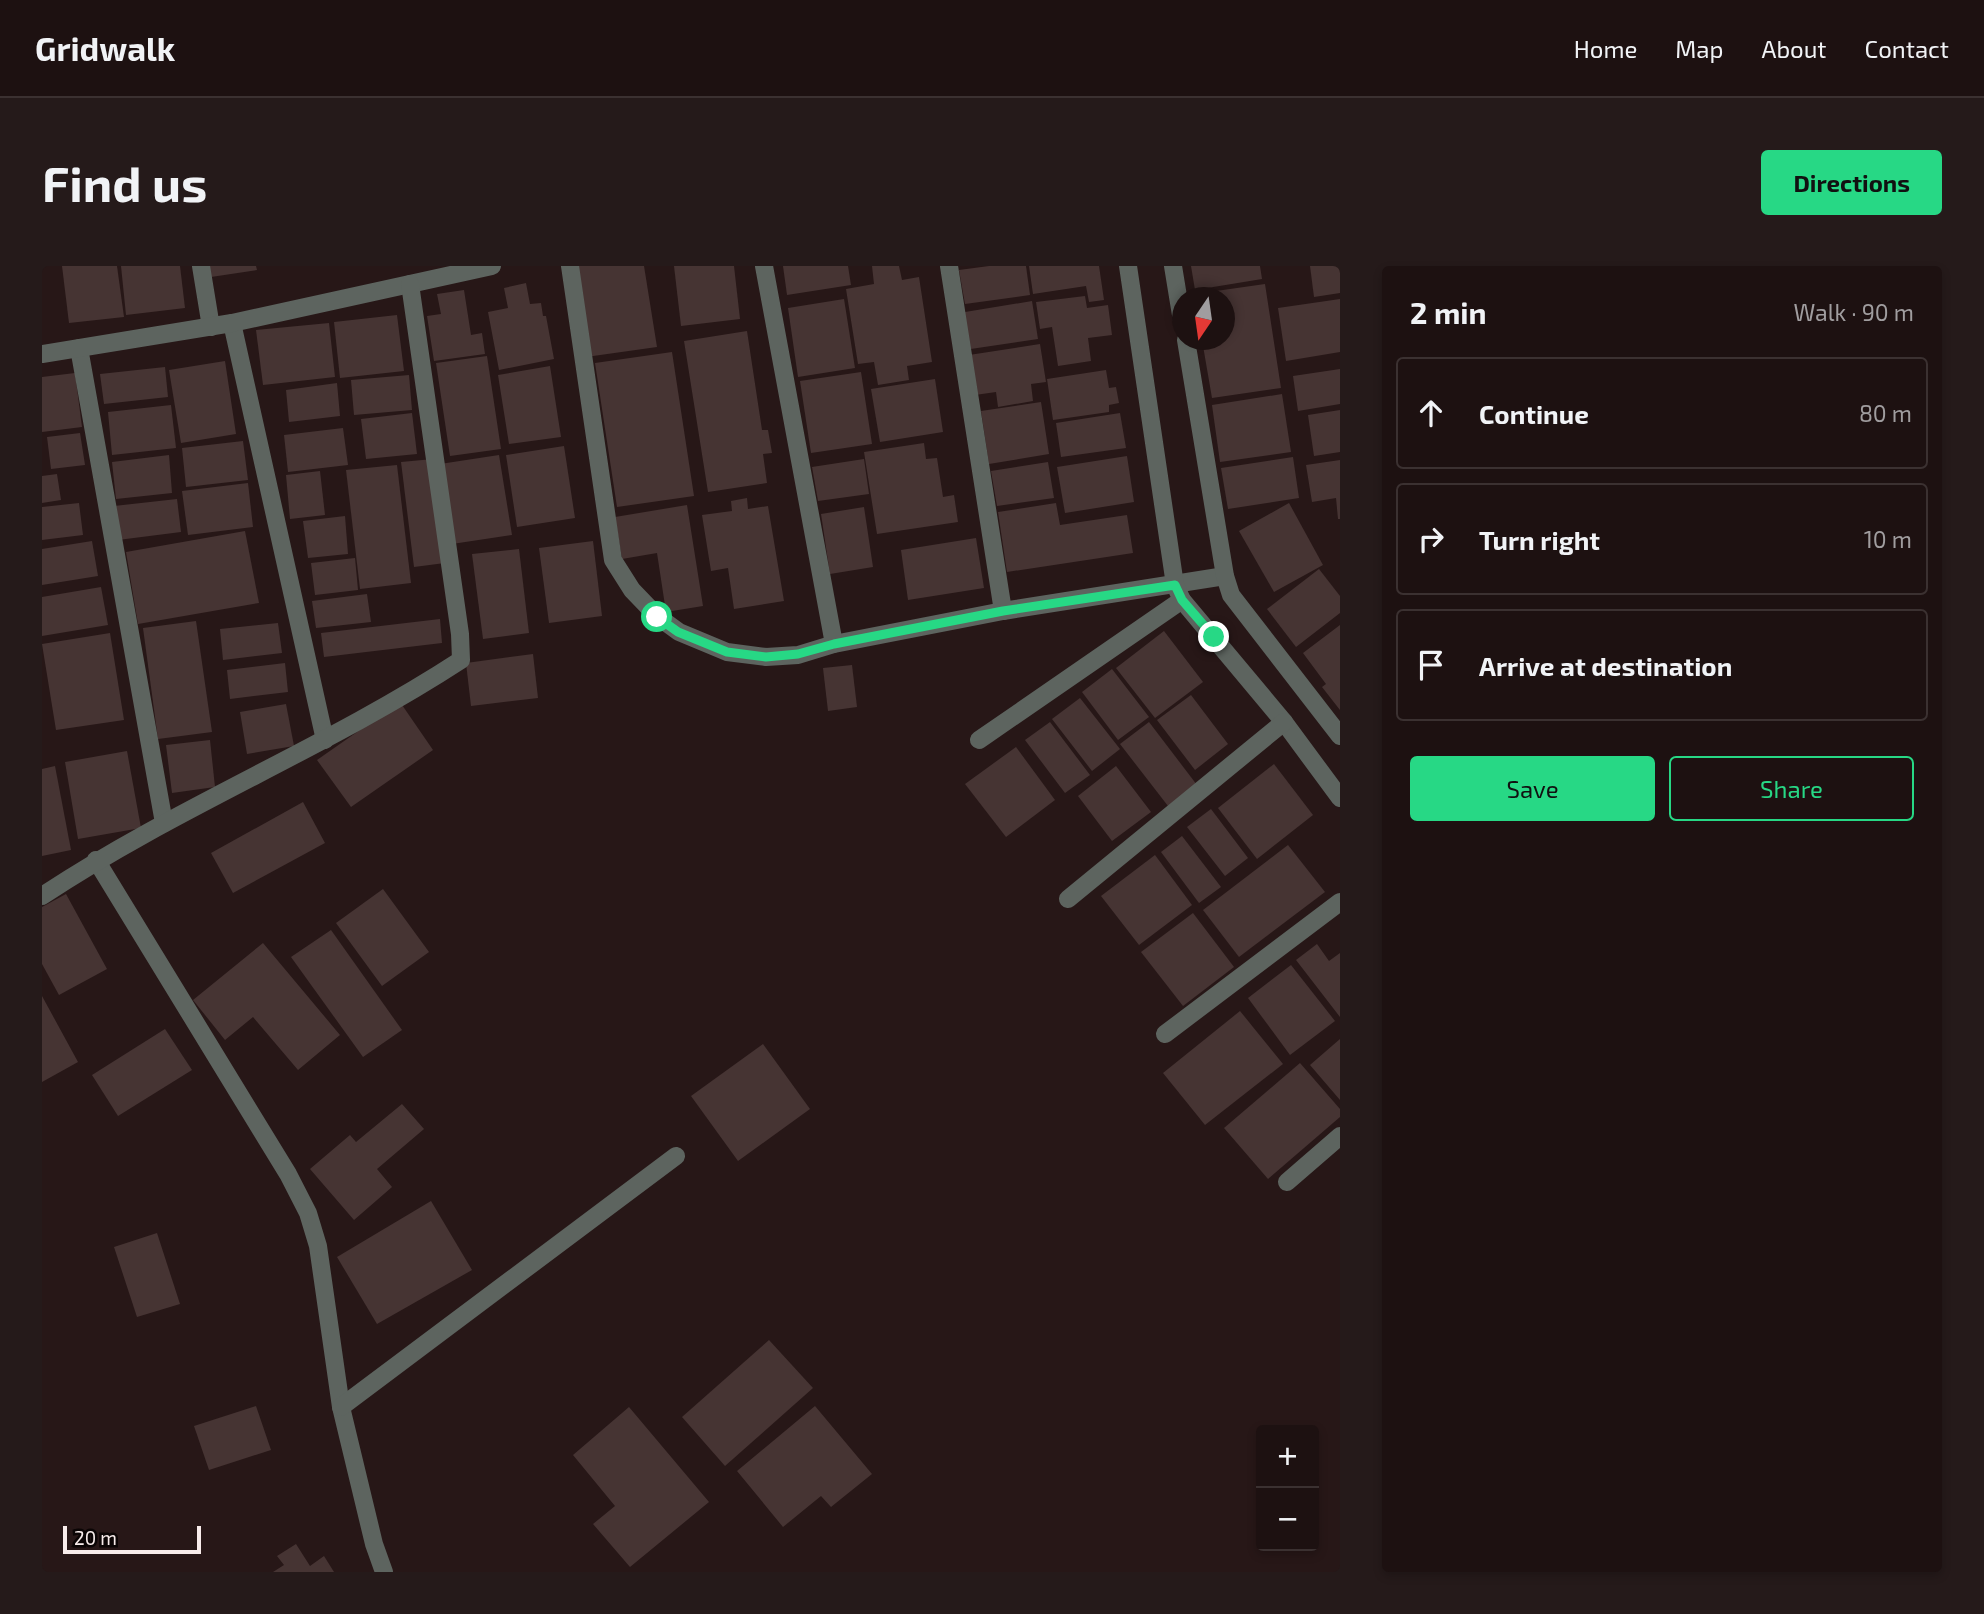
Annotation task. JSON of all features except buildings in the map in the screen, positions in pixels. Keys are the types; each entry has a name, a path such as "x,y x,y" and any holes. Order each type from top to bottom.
{"street":[{"path":"201,266 211,327"},
{"path":"42,354 232,323 492,266"},
{"path":"570,266 613,560 632,590 657,617 678,632 727,652 766,657 798,654 834,644 1003,611 1178,593 1225,576"},
{"path":"764,266 834,644"},
{"path":"949,266 1003,611"},
{"path":"1128,266 1178,593 1284,722 1340,798"},
{"path":"1173,266 1176,287"},
{"path":"42,895 96,860 325,740 461,660 460,634 410,284"},
{"path":"232,323 325,740"},
{"path":"79,348 164,823"},
{"path":"1188,350 1225,576 1231,595 1340,736"},
{"path":"979,740 1178,593"},
{"path":"1068,899 1284,722"},
{"path":"96,860 289,1174 308,1213 318,1246 341,1407 374,1544 384,1572"},
{"path":"1164,1034 1340,902"},
{"path":"1287,1182 1340,1136"},
{"path":"341,1407 676,1156"}],"route":[{"path":"657,617 678,632 727,652 766,657 798,654 834,644 1003,611 1175,585 1182,600 1214,637"}]}
